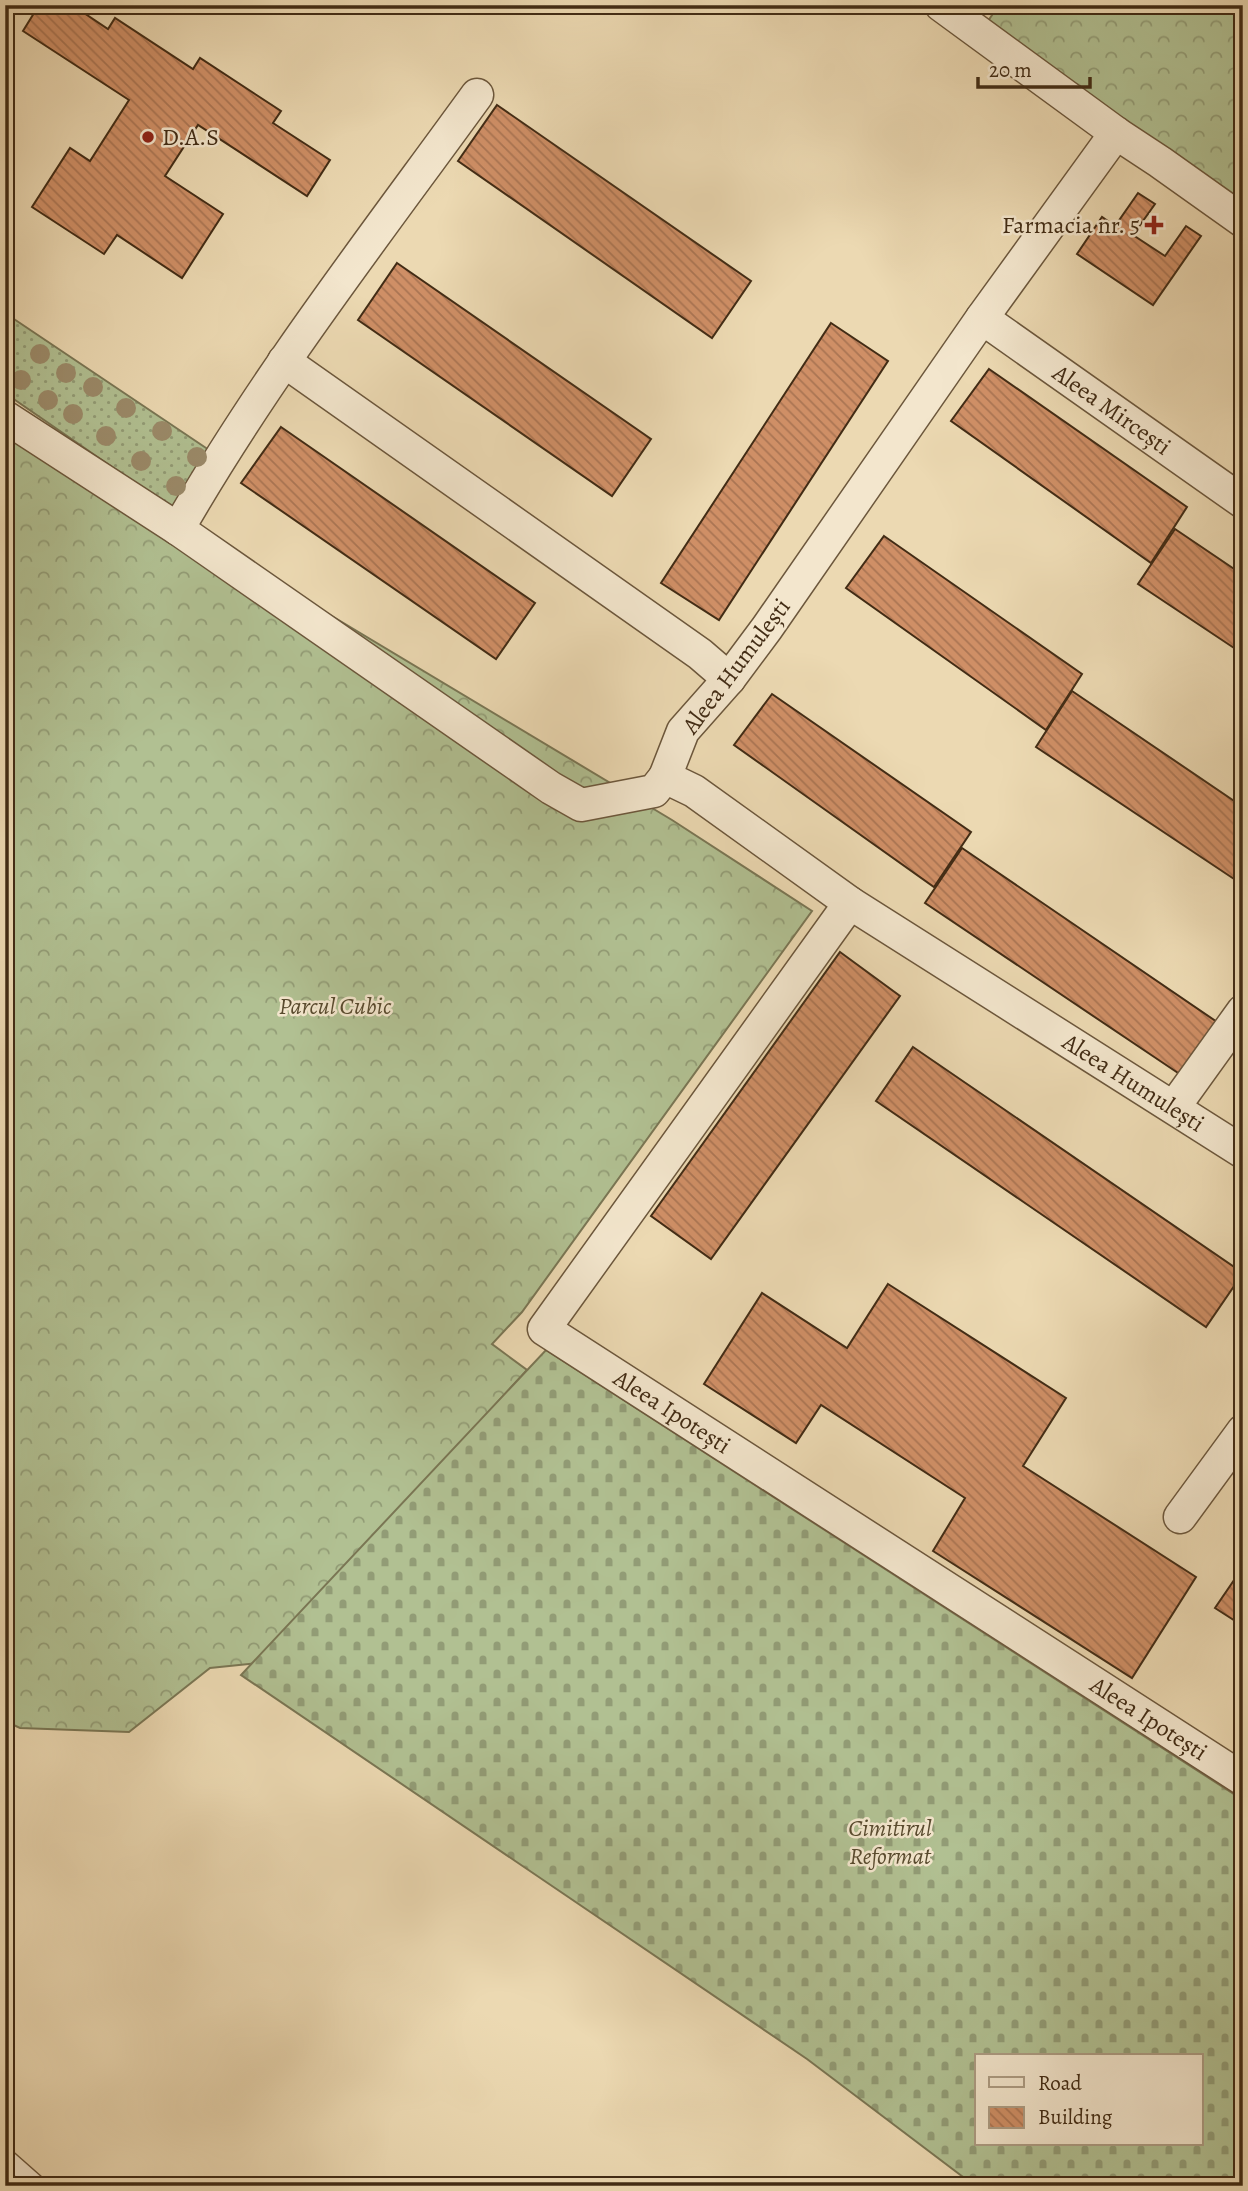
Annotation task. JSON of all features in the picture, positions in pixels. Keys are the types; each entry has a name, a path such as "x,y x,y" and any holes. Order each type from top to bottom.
{"street":[{"path":"962,11 1116,133 1243,221"},
{"path":"178,530 221,455 284,361 477,95"},
{"name":"Aleea Humulești","path":"1116,133 982,318 767,628 729,678 683,731 665,777 694,791 850,903 1243,1152"},
{"name":"Aleea Mircești","path":"982,318 1243,502"},
{"path":"284,361 729,678"},
{"path":"5,417 178,530 551,788 581,805 654,791 665,777"},
{"name":"Aleea Ipotești","path":"850,903 544,1329 1243,1780"},
{"path":"1174,1107 1243,1011"},
{"path":"1180,1517 1243,1431"}],"lane":[{"path":"5,2156 39,2186"}],"green space":[{"path":"999,5 1243,5 1243,203 1110,112 988,21"},
{"path":"5,313 212,452 177,512 5,393"},
{"name":"Parcul Cubic","path":"5,420 672,820 812,911 522,1312 492,1344 527,1370 259,1663 210,1668 129,1732 20,1728 5,1721"},
{"name":"Cimitirul Reformat","path":"546,1350 1243,1800 1243,2186 975,2186 807,2059 241,1675"}],"building":[{"name":"D.A.S","path":"39,5 72,5 108,29 115,18 193,69 200,58 281,111 273,123 330,160 307,196 198,125 165,176 223,214 182,278 117,235 104,254 32,207 70,148 90,161 129,100 23,31"},
{"path":"497,105 751,281 712,338 458,161"},
{"path":"1138,193 1155,204 1133,235 1165,256 1186,226 1201,236 1153,305 1077,254 1102,217 1115,226"},
{"path":"397,263 651,439 612,496 358,320"},
{"path":"831,323 888,361 719,620 661,583"},
{"path":"989,369 1187,507 1151,563 951,421"},
{"path":"281,427 535,603 496,659 241,483"},
{"path":"1175,529 1243,575 1243,654 1138,584"},
{"path":"884,536 1082,674 1046,730 846,588"},
{"path":"1072,691 1243,807 1243,885 1036,747"},
{"path":"772,694 971,832 934,887 734,745"},
{"path":"962,848 1220,1024 1181,1075 925,903"},
{"path":"840,952 900,996 711,1259 651,1216"},
{"path":"913,1047 1243,1273 1206,1327 876,1101"},
{"path":"888,1284 1066,1398 1023,1466 1196,1577 1132,1678 933,1551 965,1498 821,1405 796,1443 704,1384 762,1293 847,1348"},
{"path":"1243,1567 1243,1626 1215,1608"}],"place":[{"name":"D.A.S","path":"148,137"},
{"name":"Farmacia nr. 5","path":"1154,225"}]}
